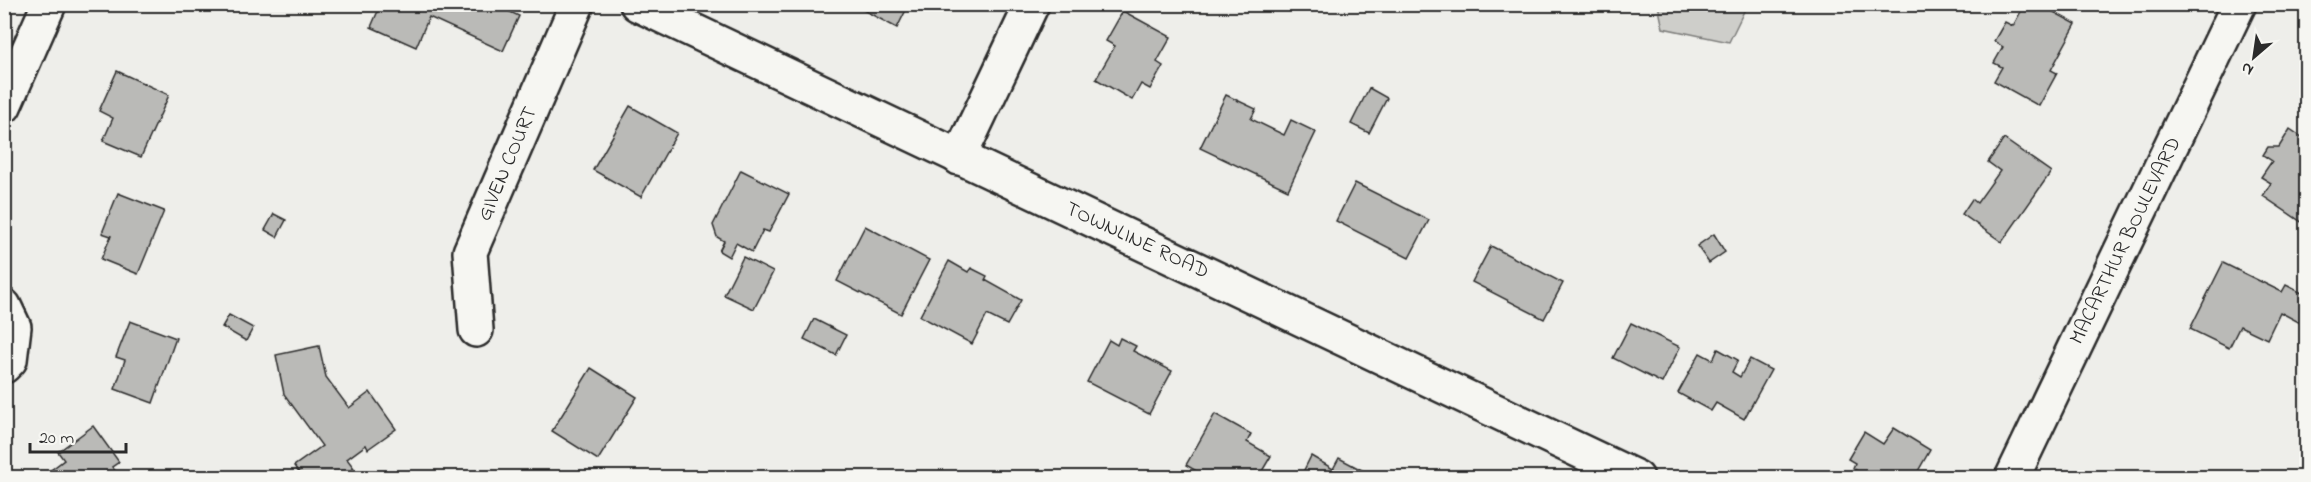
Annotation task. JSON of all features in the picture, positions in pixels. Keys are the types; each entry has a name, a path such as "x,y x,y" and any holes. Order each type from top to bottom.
{"street":[{"path":"4,106 49,4"},
{"name":"GIVEN COURT","path":"476,330 470,252 577,4"},
{"name":"TOWNLINE ROAD","path":"637,4 1637,477"},
{"path":"959,158 1032,4"},
{"name":"MACARTHUR BOULEVARD","path":"2012,477 2239,4"},
{"path":"4,306 15,327 10,360 4,366"}],"shaded area":[{"path":"1658,4 1747,5 1729,42 1663,28"}],"building":[{"path":"381,4 493,4 519,16 503,51 429,17 416,47 371,27"},
{"path":"852,4 909,4 897,28"},
{"path":"2025,4 2039,4 2076,24 2051,70 2057,73 2039,106 1994,81 2002,67 1994,63 2003,47 1994,41 2005,22 2013,26"},
{"path":"1123,11 1171,37 1157,62 1163,66 1150,89 1141,84 1132,100 1096,79 1115,46 1106,41"},
{"path":"117,71 169,95 141,157 103,141 113,118 99,111"},
{"path":"1369,88 1387,98 1369,133 1351,124"},
{"path":"1226,95 1256,109 1251,119 1284,135 1291,120 1316,132 1288,190 1200,148"},
{"path":"630,106 677,133 641,197 593,170"},
{"path":"2290,129 2306,140 2306,225 2263,196 2271,183 2261,177 2272,161 2263,155 2268,147 2279,147"},
{"path":"2004,139 2051,172 2002,242 1962,214 1972,199 1977,203 2000,171 1988,162"},
{"path":"741,170 789,194 769,232 763,230 752,252 736,243 729,257 719,251 724,241 717,237 713,225"},
{"path":"1355,183 1429,220 1409,258 1336,221"},
{"path":"118,193 164,211 138,274 101,259 111,236 102,233"},
{"path":"274,214 286,220 277,237 265,230"},
{"path":"865,226 929,260 901,314 837,281"},
{"path":"1714,234 1725,252 1709,263 1697,246"},
{"path":"1491,246 1563,283 1544,319 1472,282"},
{"path":"743,257 773,272 754,309 724,295"},
{"path":"949,261 968,272 971,268 987,276 985,280 1021,300 1007,325 987,315 972,344 920,316"},
{"path":"2223,263 2282,292 2286,285 2306,295 2306,326 2280,312 2267,339 2240,326 2229,348 2190,329"},
{"path":"229,315 253,328 246,341 222,327"},
{"path":"814,319 846,335 836,355 804,339"},
{"path":"130,321 176,338 153,403 115,389 125,360 116,357"},
{"path":"1631,323 1680,347 1662,383 1613,358"},
{"path":"1120,338 1136,346 1133,351 1172,371 1149,414 1087,382 1109,340 1117,345"},
{"path":"319,346 326,377 349,408 370,392 396,429 368,449 366,445 347,459 354,468 341,478 303,478 294,466 322,446 284,394 276,355"},
{"path":"1718,349 1738,360 1732,372 1740,377 1750,359 1771,370 1744,419 1716,403 1711,411 1678,393 1700,353 1713,360"},
{"path":"591,368 637,397 598,460 552,431"},
{"path":"1215,414 1251,434 1247,442 1271,456 1258,478 1198,478 1200,473 1186,465"},
{"path":"93,426 119,462 112,467 118,474 113,478 44,478 43,476 64,460 58,452"},
{"path":"1894,428 1930,450 1914,478 1868,478 1853,468 1855,463 1848,459 1864,432 1883,444"},
{"path":"1311,456 1333,469 1339,458 1377,478 1300,478"}]}
